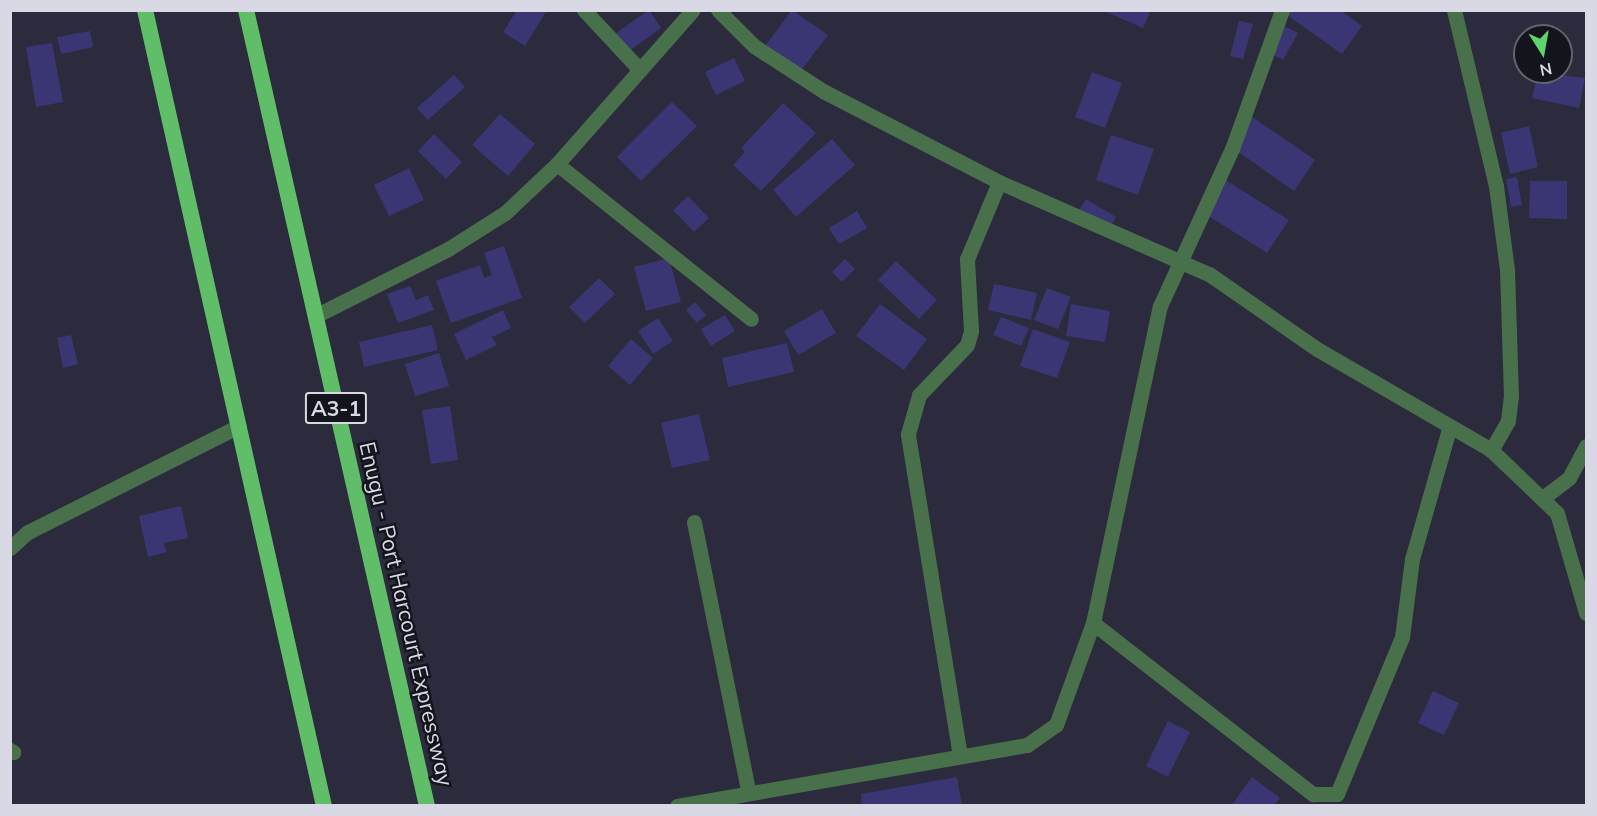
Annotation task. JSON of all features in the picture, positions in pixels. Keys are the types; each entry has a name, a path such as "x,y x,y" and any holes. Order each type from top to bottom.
{"highway":[{"path":"145,10 324,806"},
{"name":"Enugu - Port Harcourt Expressway","path":"246,10 427,806"}],"street":[{"path":"584,10 640,70"},
{"path":"315,316 448,249 505,213 557,164 693,10"},
{"path":"718,10 754,46 823,91 999,182 1209,274 1317,350 1491,450 1544,497 1566,536 1587,613"},
{"path":"676,806 748,790 1028,745 1048,734 1062,716 1093,623 1146,364 1179,260 1232,149 1282,10"},
{"path":"1454,10 1496,186 1507,269 1511,396 1508,421 1491,450"},
{"path":"557,164 751,319"},
{"path":"960,756 909,434 919,394 967,345 971,331 967,259 999,182"},
{"path":"10,548 28,532 239,426"},
{"path":"1093,623 1314,794 1337,794 1402,637 1412,559 1450,426"},
{"path":"1544,497 1569,478 1587,446"},
{"path":"694,522 748,790"}],"building":[{"path":"517,10 547,10 525,46 503,32"},
{"path":"649,10 661,28 629,51 616,33"},
{"path":"792,10 828,35 799,73 765,46"},
{"path":"1102,10 1151,10 1143,28"},
{"path":"1280,10 1340,10 1362,26 1342,54"},
{"path":"1239,21 1253,24 1243,59 1230,56"},
{"path":"1282,25 1298,33 1283,60 1267,52"},
{"path":"90,31 93,47 61,54 57,37"},
{"path":"52,43 63,102 36,107 26,47"},
{"path":"734,58 745,81 716,95 705,72"},
{"path":"1092,72 1122,83 1105,128 1075,117"},
{"path":"454,75 465,87 428,120 417,108"},
{"path":"1573,76 1585,78 1579,108 1532,98 1535,84 1573,84"},
{"path":"672,102 697,126 641,181 617,157"},
{"path":"783,103 816,133 761,191 733,165 745,152 741,148"},
{"path":"500,114 535,144 508,176 472,145"},
{"path":"1251,116 1315,160 1294,191 1230,146"},
{"path":"1529,126 1538,167 1510,174 1501,133"},
{"path":"434,134 462,162 446,179 418,151"},
{"path":"1111,135 1154,149 1138,195 1096,180"},
{"path":"832,139 855,165 796,217 773,190"},
{"path":"409,168 424,200 389,216 374,185"},
{"path":"1221,177 1289,220 1267,253 1199,210"},
{"path":"1517,177 1522,205 1511,207 1506,179"},
{"path":"1530,181 1567,181 1567,219 1529,218"},
{"path":"688,196 709,218 694,232 673,210"},
{"path":"1086,199 1116,217 1108,230 1078,212"},
{"path":"857,211 867,228 839,244 829,228"},
{"path":"504,246 522,298 451,323 436,281 480,265 484,278 492,275 484,253"},
{"path":"669,258 681,302 646,311 634,267"},
{"path":"845,259 855,269 842,282 832,272"},
{"path":"896,261 937,300 919,319 878,280"},
{"path":"599,278 615,294 585,323 569,307"},
{"path":"994,284 1037,293 1031,320 988,310"},
{"path":"410,286 416,300 428,295 434,310 398,323 387,294"},
{"path":"1047,288 1071,297 1058,329 1034,320"},
{"path":"695,302 706,315 697,323 686,310"},
{"path":"880,304 927,339 904,370 856,336"},
{"path":"1071,304 1110,311 1105,342 1066,336"},
{"path":"822,309 836,333 798,355 784,331"},
{"path":"503,310 511,328 492,337 497,345 466,360 454,334"},
{"path":"725,315 735,331 711,346 701,329"},
{"path":"1001,317 1029,328 1021,346 993,335"},
{"path":"658,318 673,341 653,354 638,331"},
{"path":"432,325 438,350 364,367 359,342"},
{"path":"1033,329 1070,342 1057,378 1020,366"},
{"path":"71,335 78,364 63,368 57,338"},
{"path":"631,339 653,358 630,385 608,366"},
{"path":"787,343 794,372 728,387 722,358"},
{"path":"439,353 449,386 415,396 405,364"},
{"path":"450,406 458,460 431,464 422,410"},
{"path":"699,414 710,460 672,468 661,423"},
{"path":"181,506 188,538 164,543 167,552 148,557 139,516"},
{"path":"1433,691 1459,703 1444,735 1418,723"},
{"path":"1168,721 1190,732 1168,777 1146,766"},
{"path":"957,777 962,806 862,806 861,794"},
{"path":"1252,777 1280,798 1274,806 1231,806"}]}
